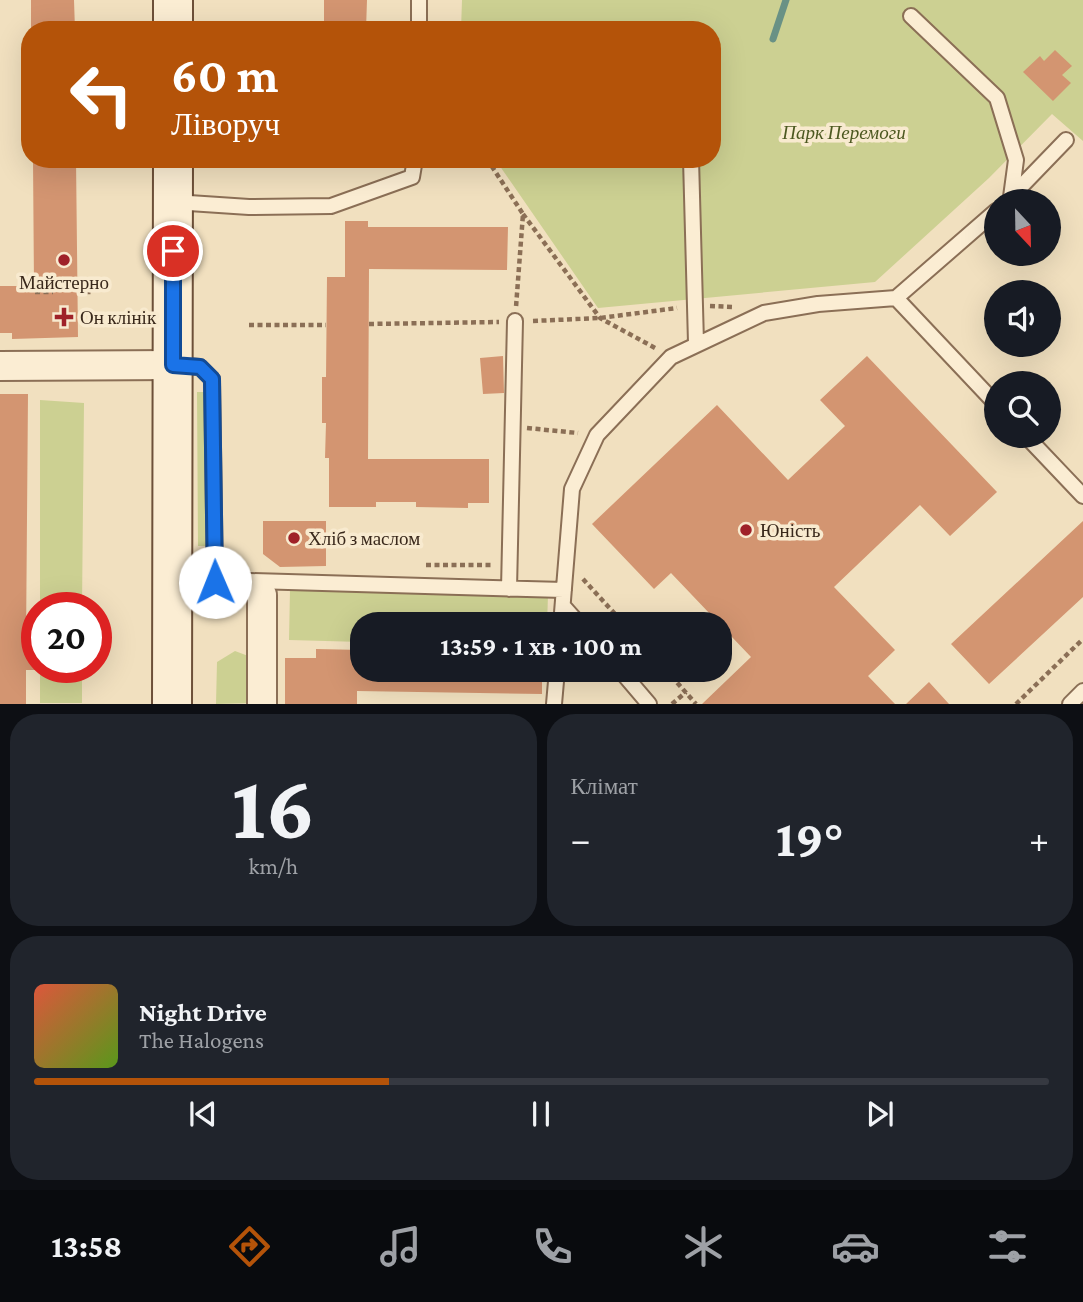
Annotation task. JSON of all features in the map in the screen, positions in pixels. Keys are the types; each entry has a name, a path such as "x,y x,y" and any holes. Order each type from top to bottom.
{"main road":[{"path":"173,0 173,21"},
{"path":"172,704 173,168"}],"street":[{"path":"0,366 173,365"},
{"path":"257,589 262,595 262,704"}],"lane":[{"path":"419,0 419,21"},
{"path":"911,16 997,99 1016,160 1011,189"},
{"path":"1019,189 1066,140"},
{"path":"173,202 249,207 331,206 412,177 414,168"},
{"path":"691,168 696,343"},
{"path":"562,612 572,489 597,435 671,357 764,313 818,304 896,298 984,221"},
{"path":"896,298 984,391"},
{"path":"509,589 515,321"},
{"path":"173,365 200,367 212,379 215,582"},
{"path":"1037,448 1083,496"},
{"path":"172,584 215,582 564,590"},
{"path":"563,606 568,612"},
{"path":"554,704 556,682"},
{"path":"630,682 649,704"},
{"path":"1070,704 1083,691"}],"path":[{"path":"493,168 523,214 600,318 671,357"},
{"path":"515,321 523,214"},
{"path":"35,292 53,292"},
{"path":"77,292 93,292"},
{"path":"369,324 600,318"},
{"path":"249,325 326,325"},
{"path":"513,427 597,435"},
{"path":"567,560 613,612"},
{"path":"1016,704 1083,639"},
{"path":"677,682 696,704"},
{"path":"672,704 686,692"}],"green space":[{"name":"Парк Перемоги","path":"462,0 1083,0 1083,141 1052,114 989,178 875,282 598,308 501,168 721,168 721,21 461,21"},
{"path":"197,392 207,392 208,546 198,546"},
{"path":"40,400 84,403 82,592 40,592"},
{"path":"290,590 548,595 547,612 350,612 350,642 289,640"},
{"path":"235,651 251,657 254,703 216,704 217,662"},
{"path":"40,683 82,683 82,703 40,703"}],"building":[{"path":"31,0 74,0 75,21 31,21"},
{"path":"324,0 367,0 366,21 324,21"},
{"path":"1055,50 1072,66 1062,75 1071,83 1053,101 1023,72 1040,56 1044,61"},
{"path":"33,168 76,168 78,337 12,339 12,333 0,333 0,286 34,286"},
{"path":"345,221 368,221 368,227 508,227 507,270 369,269 368,459 489,459 489,503 468,503 468,508 416,507 416,502 376,502 376,507 329,507 329,458 325,458 326,423 322,423 322,377 326,377 327,277 345,277"},
{"path":"503,356 504,393 483,394 480,358"},
{"name":"Юність","path":"867,356 997,492 950,536 920,505 834,587 895,650 868,676 895,704 702,704 725,682 732,682 732,675 751,657 732,637 732,612 708,612 671,573 654,589 592,524 717,405 788,480 845,426 820,400"},
{"path":"0,394 28,394 26,592 21,592 21,683 26,683 26,704 0,704"},
{"name":"Хліб з маслом","path":"263,521 326,521 326,566 280,567 263,554"},
{"path":"1083,521 1083,597 989,684 951,644"},
{"path":"316,649 350,650 350,682 542,682 542,694 357,691 357,704 285,704 285,658 316,658"},
{"path":"929,682 949,704 906,704"}],"waterway":[{"path":"773,39 786,0"}],"place":[{"name":"Майстерно","path":"64,260"},
{"name":"Он клінік","path":"64,317"},
{"name":"Юність","path":"746,530"},
{"name":"Хліб з маслом","path":"294,538"}],"route":[{"path":"173,251 173,365 200,367 212,379 215,582"}]}
